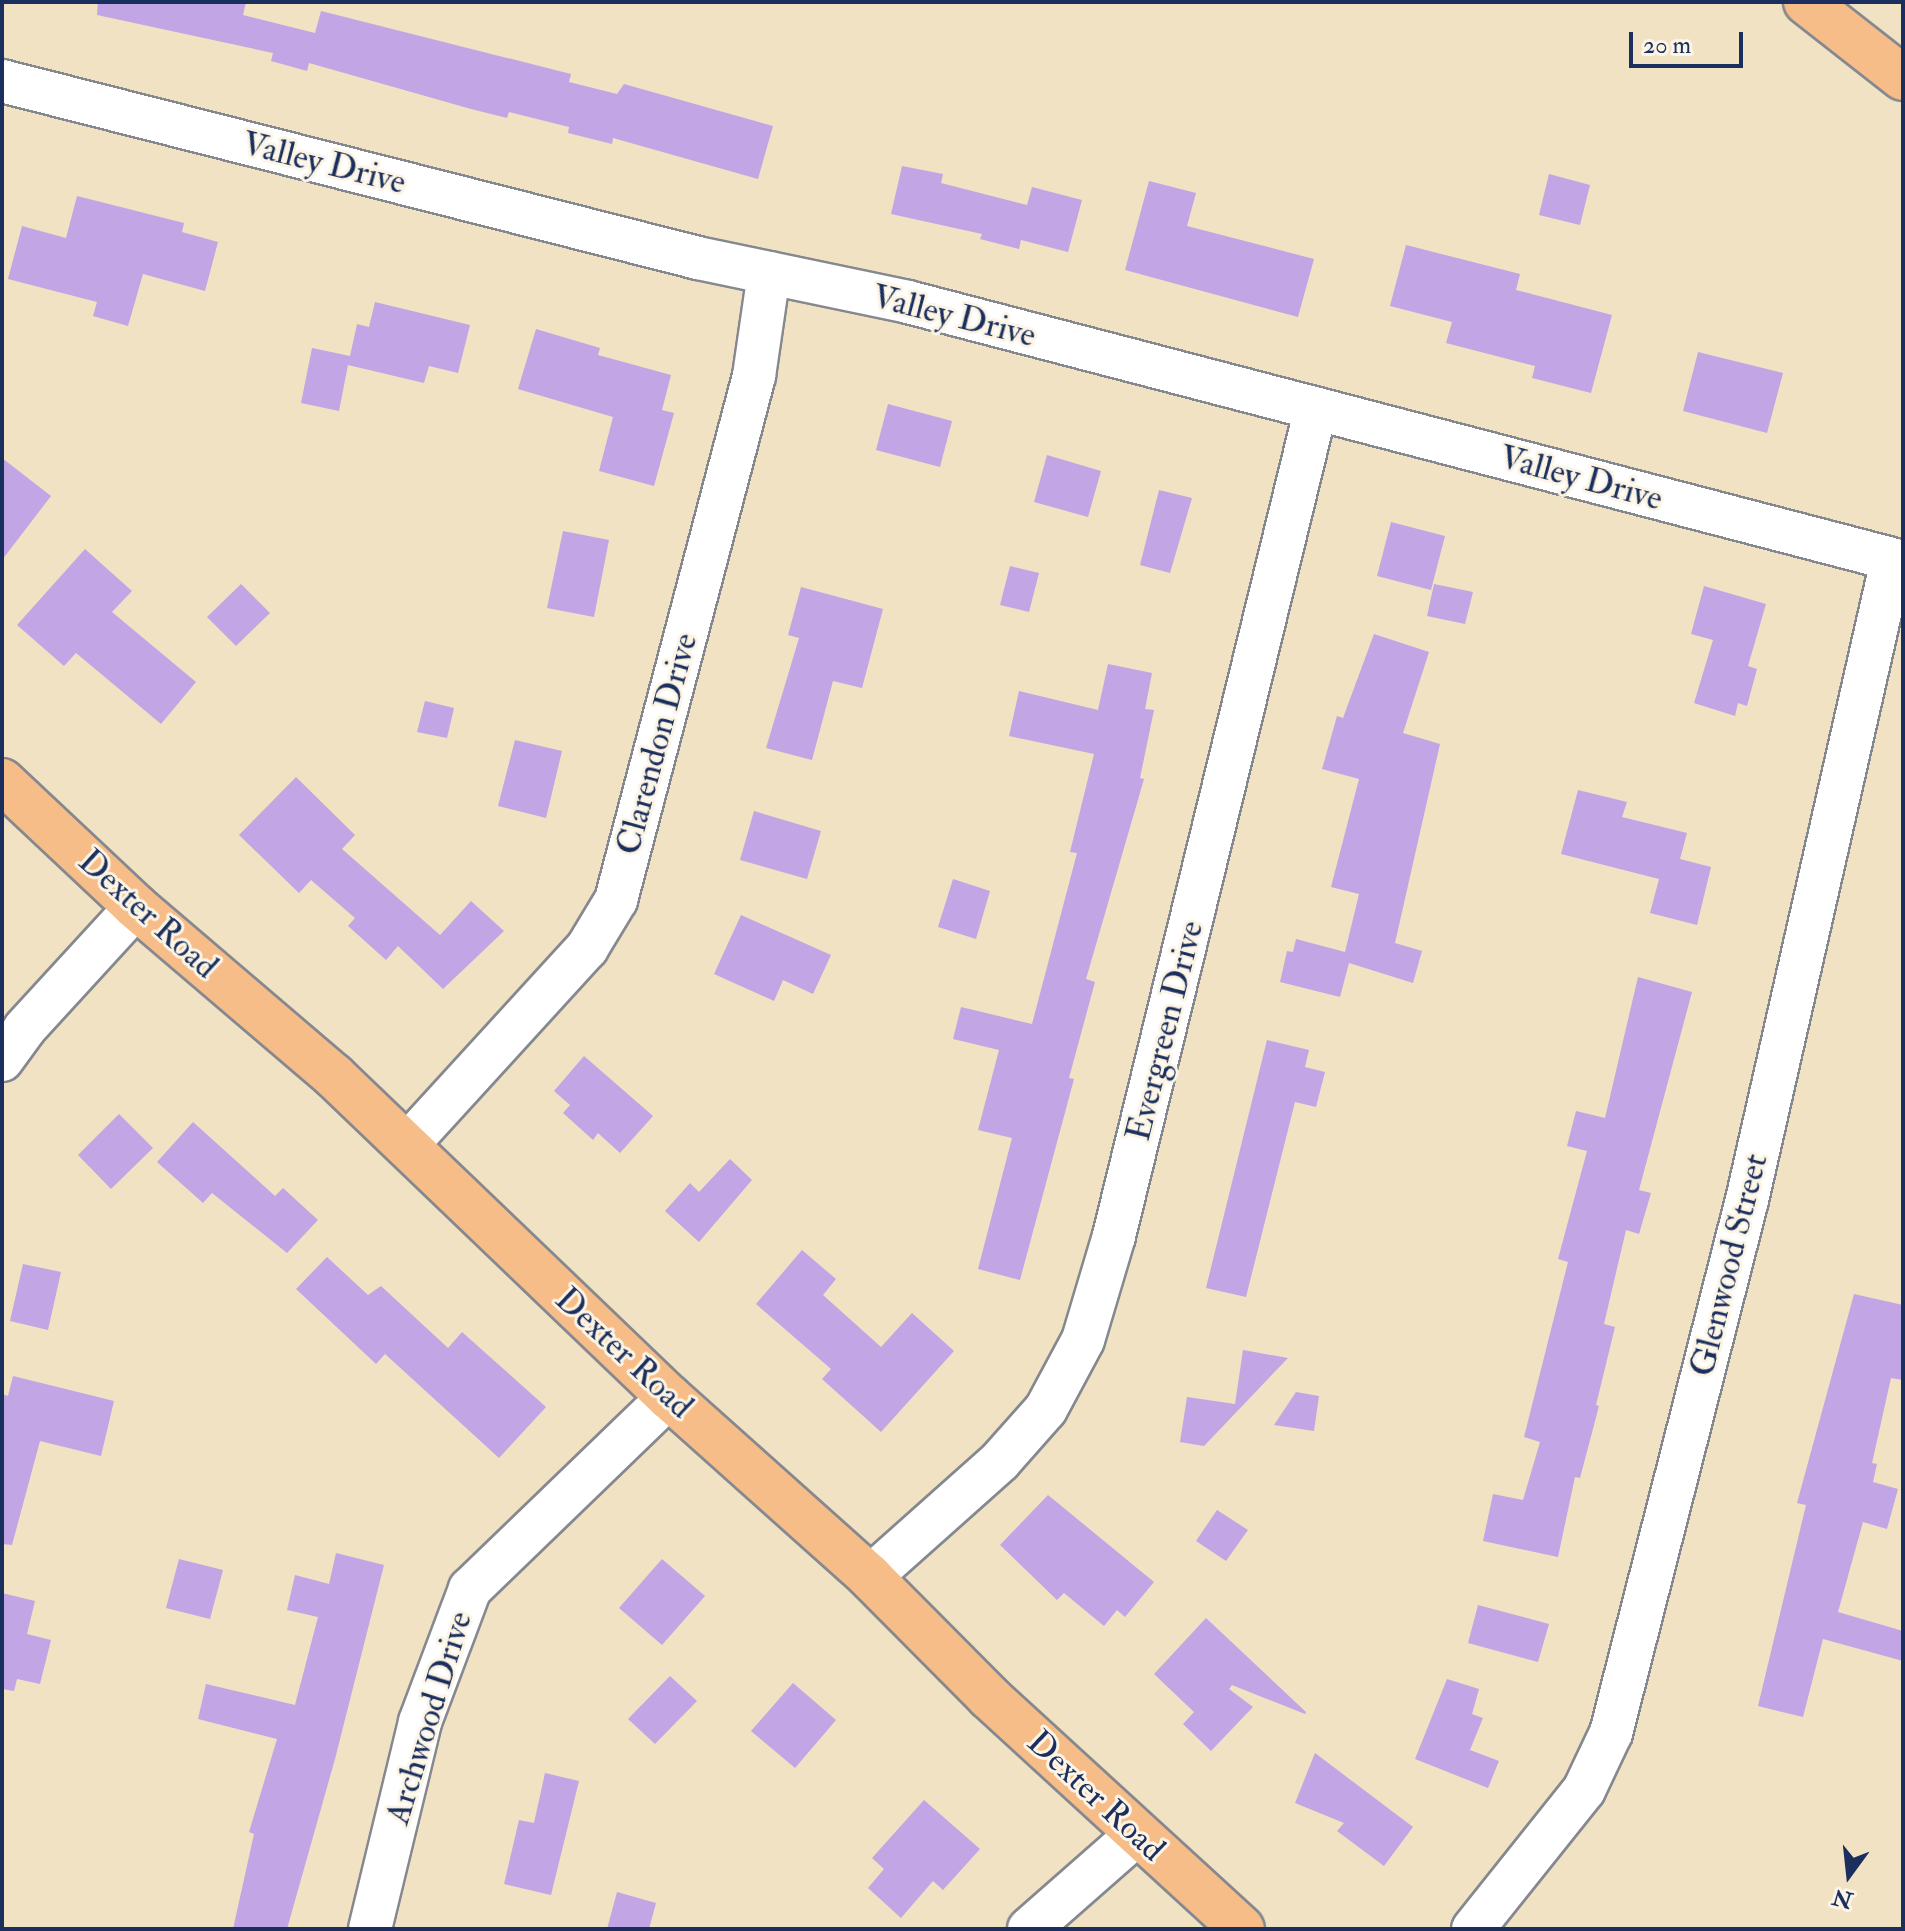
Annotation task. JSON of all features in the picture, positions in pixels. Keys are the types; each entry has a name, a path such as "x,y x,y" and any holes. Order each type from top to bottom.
{"main road":[{"path":"1806,2 1903,78"},
{"name":"Dexter Road","path":"2,781 136,907 334,1076 669,1397 870,1577 989,1697 1242,1929"}],"street":[{"name":"Valley Drive","path":"2,81 769,273 908,302 1897,561"},
{"name":"Clarendon Drive","path":"407,1145 587,948 616,900 754,376 769,273"},
{"name":"Evergreen Drive","path":"870,1577 1000,1461 1046,1409 1083,1340 1114,1236 1316,408"},
{"name":"Glenwood Street","path":"1473,1929 1584,1790 1611,1733 1747,1200 1897,561"},
{"path":"2,1060 25,1028 136,907"},
{"name":"Archwood Drive","path":"370,1929 420,1722 470,1589 669,1397"},
{"path":"1029,1929 1137,1834"}],"building":[{"path":"98,2 246,2 243,15 315,33 321,11 571,74 569,82 617,94 624,84 773,126 758,179 613,138 612,144 568,133 569,127 509,112 507,118 471,109 309,63 307,71 271,61 273,53 97,15"},
{"path":"902,166 943,174 941,183 1027,205 1032,187 1082,200 1068,252 1021,240 1019,249 980,239 982,234 891,214"},
{"path":"1549,174 1590,185 1580,225 1539,215"},
{"path":"1149,181 1196,193 1187,226 1314,259 1298,317 1125,270"},
{"path":"77,196 184,223 182,232 218,242 205,291 143,274 128,326 93,316 97,302 8,279 22,226 66,238"},
{"path":"1406,245 1520,274 1516,290 1612,315 1591,393 1532,378 1535,366 1446,343 1452,322 1390,306"},
{"path":"375,302 470,325 458,373 429,366 424,383 348,365 339,411 301,403 312,348 350,356 357,324 369,327"},
{"path":"536,329 600,348 598,355 671,375 662,410 674,413 654,486 599,471 613,417 518,389"},
{"path":"1698,352 1783,373 1767,433 1683,411"},
{"path":"888,404 952,421 940,467 876,450"},
{"path":"1047,455 1101,471 1088,517 1034,502"},
{"path":"2,458 51,496 2,560"},
{"path":"1159,490 1192,498 1170,573 1140,565"},
{"path":"1391,522 1445,536 1431,590 1377,576"},
{"path":"563,531 609,540 594,617 547,608"},
{"path":"85,549 132,591 112,612 196,682 161,724 76,653 64,666 17,625"},
{"path":"1010,566 1039,573 1029,612 1000,605"},
{"path":"241,584 270,613 236,646 207,617"},
{"path":"1434,584 1473,592 1465,624 1427,616"},
{"path":"1704,586 1766,604 1748,666 1757,669 1747,706 1738,703 1735,716 1694,703 1713,640 1691,634"},
{"path":"801,587 883,609 862,688 833,681 812,760 766,748 799,638 788,635"},
{"path":"1374,634 1429,652 1403,733 1440,744 1395,943 1422,951 1413,983 1349,963 1340,997 1280,982 1287,951 1293,952 1296,939 1345,952 1359,894 1331,887 1359,779 1322,769 1337,716 1343,718"},
{"path":"1108,664 1152,673 1145,709 1154,710 1140,778 1144,779 1086,979 1095,982 1069,1078 1074,1079 1020,1280 978,1269 1012,1138 978,1130 999,1050 953,1039 961,1007 1032,1024 1077,853 1070,852 1094,754 1009,736 1019,691 1098,710"},
{"path":"425,701 454,708 447,738 417,732"},
{"path":"515,740 562,751 546,818 498,806"},
{"path":"296,777 355,835 342,849 440,935 471,901 504,931 443,989 398,946 386,960 348,926 355,918 311,880 299,893 239,835"},
{"path":"1578,790 1627,802 1622,817 1687,833 1680,859 1711,867 1697,925 1650,913 1659,879 1561,854"},
{"path":"754,811 821,831 807,879 740,860"},
{"path":"953,879 990,891 976,939 938,927"},
{"path":"741,915 831,955 813,994 783,980 774,1001 714,974"},
{"path":"1638,977 1692,992 1639,1190 1651,1193 1639,1234 1626,1230 1604,1324 1615,1327 1596,1405 1599,1406 1580,1478 1575,1477 1558,1557 1483,1541 1493,1494 1523,1500 1540,1442 1524,1437 1568,1262 1558,1259 1587,1151 1567,1146 1576,1111 1605,1118"},
{"path":"1267,1040 1309,1050 1305,1067 1325,1072 1316,1107 1295,1102 1246,1297 1206,1288"},
{"path":"584,1056 653,1116 620,1153 598,1133 593,1140 563,1113 570,1105 554,1091"},
{"path":"119,1114 153,1148 111,1189 78,1155"},
{"path":"193,1122 275,1196 283,1188 318,1220 287,1253 212,1193 203,1203 157,1162"},
{"path":"730,1159 752,1180 699,1242 665,1211 690,1183 699,1192"},
{"path":"802,1250 836,1279 823,1295 881,1347 912,1313 954,1351 881,1432 822,1379 831,1369 756,1304"},
{"path":"327,1257 368,1295 381,1286 448,1348 462,1332 546,1407 499,1458 385,1354 376,1364 296,1289"},
{"path":"23,1264 61,1272 48,1330 10,1321"},
{"path":"1854,1294 1903,1305 1903,1380 1891,1378 1872,1463 1877,1464 1873,1482 1898,1489 1887,1529 1863,1522 1838,1612 1903,1631 1903,1661 1823,1639 1803,1717 1758,1706 1806,1505 1797,1503"},
{"path":"1243,1350 1288,1358 1204,1446 1180,1442 1187,1397 1235,1404"},
{"path":"13,1376 114,1401 101,1456 40,1441 12,1545 2,1544 2,1394 8,1396"},
{"path":"1296,1392 1319,1396 1314,1431 1274,1425"},
{"path":"1048,1495 1154,1582 1125,1617 1117,1610 1104,1626 1064,1593 1057,1600 1000,1545"},
{"path":"1217,1510 1248,1530 1226,1561 1196,1541"},
{"path":"336,1553 384,1565 335,1759 287,1929 233,1929 254,1834 249,1832 277,1739 198,1719 206,1684 295,1705 318,1617 287,1610 295,1575 329,1584"},
{"path":"179,1559 223,1570 210,1619 166,1608"},
{"path":"662,1559 705,1596 662,1645 619,1608"},
{"path":"2,1593 35,1601 27,1634 51,1640 40,1684 17,1679 14,1691 2,1689"},
{"path":"1478,1605 1549,1624 1538,1662 1468,1643"},
{"path":"1206,1618 1305,1714 1232,1685 1229,1689 1253,1707 1211,1751 1183,1724 1194,1712 1154,1674"},
{"path":"670,1676 697,1701 655,1744 628,1719"},
{"path":"1447,1679 1479,1689 1472,1714 1483,1718 1470,1750 1499,1761 1488,1788 1415,1759"},
{"path":"793,1683 836,1720 795,1768 751,1731"},
{"path":"1315,1753 1413,1827 1384,1866 1337,1831 1344,1823 1295,1803"},
{"path":"545,1773 579,1781 551,1895 504,1884 519,1820 534,1823"},
{"path":"924,1800 980,1849 943,1890 933,1881 901,1918 868,1888 884,1869 872,1858"},
{"path":"617,1892 656,1903 649,1929 607,1929"}]}
